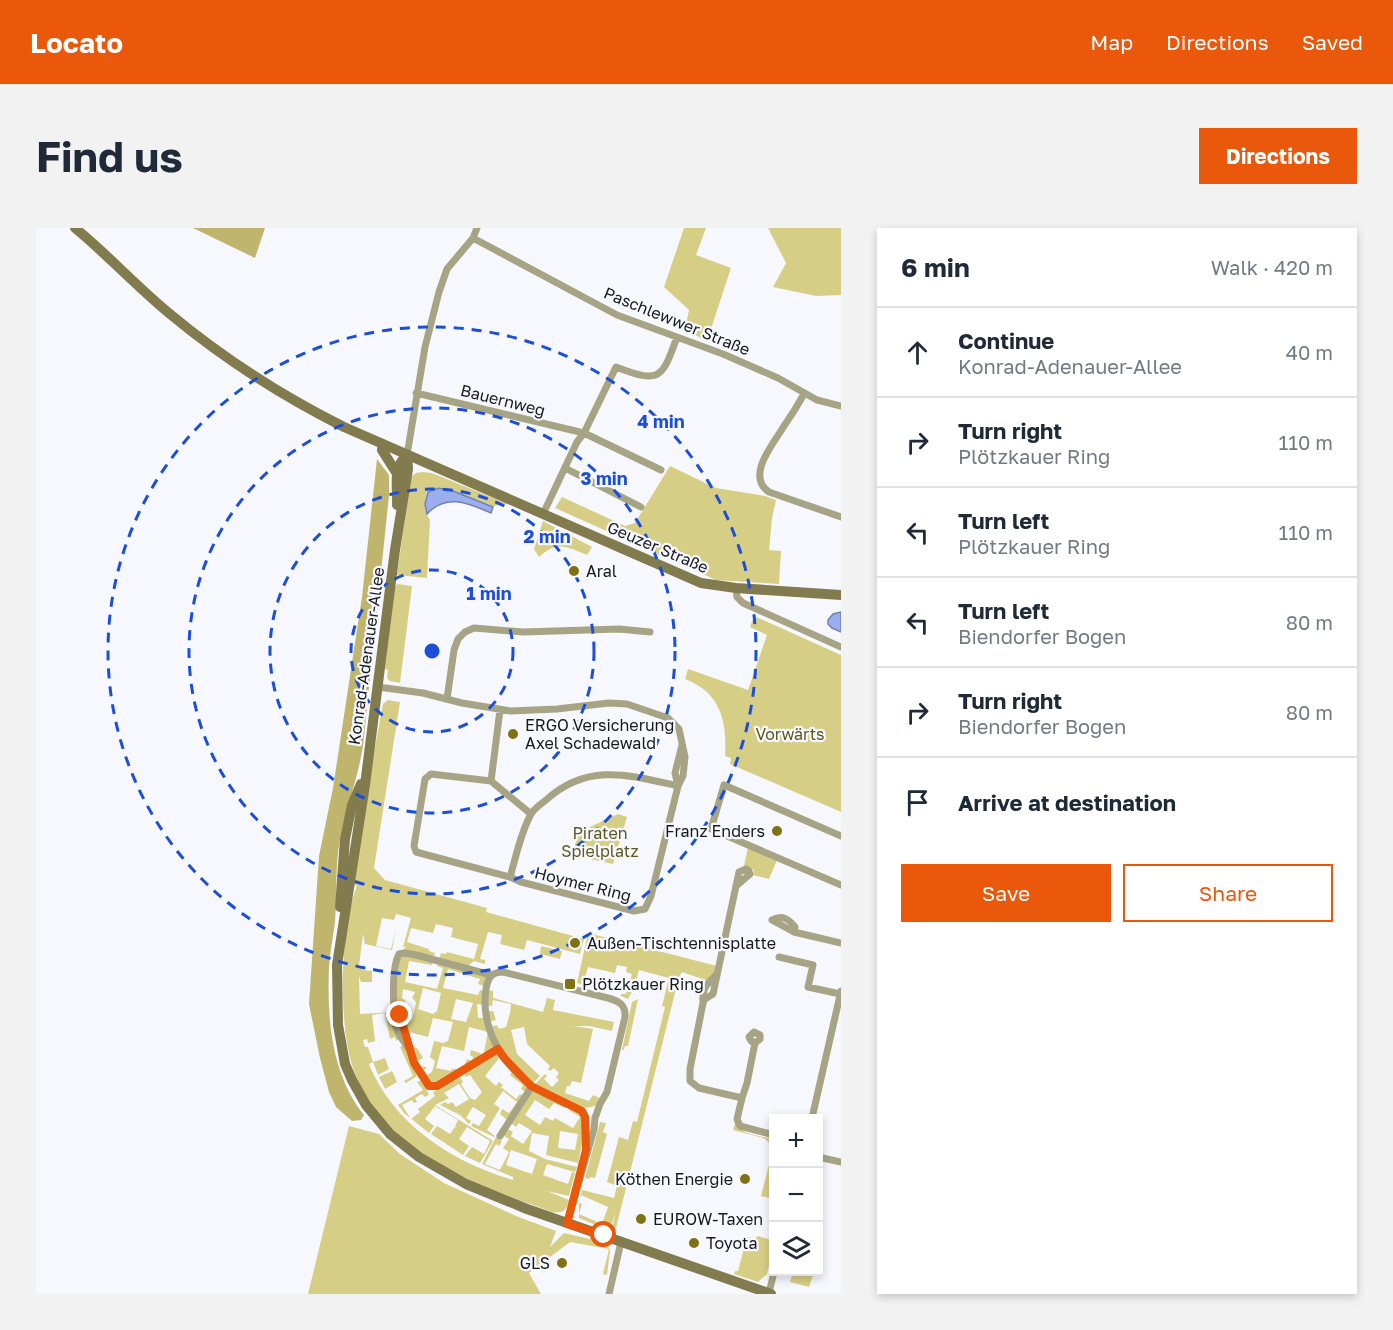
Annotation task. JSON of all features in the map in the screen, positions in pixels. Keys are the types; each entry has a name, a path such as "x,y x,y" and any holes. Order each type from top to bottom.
{"main road":[{"name":"Geuzer Straße","path":"75,228 171,315 224,355 295,401 383,444 701,583 736,588 841,595"},
{"path":"383,444 382,450 396,472"},
{"path":"396,472 399,464 407,455"},
{"name":"Konrad-Adenauer-Allee","path":"407,455 408,469 395,550 367,766 338,949 336,1003 345,1064 355,1087 378,1120 404,1146 438,1170 475,1188 567,1224 770,1294"},
{"name":"Konrad-Adenauer-Allee","path":"395,550 396,472"}],"street":[{"path":"407,455 425,347 439,292 447,269 473,238 477,228"},
{"name":"Paschlewwer Straße","path":"473,238 617,315 778,378 804,394 841,406"},
{"path":"543,514 616,367 649,377 659,375 666,367 677,337"},
{"name":"Bauernweg","path":"416,393 584,433"},
{"path":"804,394 768,452 759,475 765,489 769,492 841,517"},
{"path":"584,433 661,470"},
{"name":"Geuzer Straße","path":"565,468 641,507"},
{"path":"736,588 737,597 743,603 841,647"},
{"path":"447,699 454,650 458,639 465,632 474,628 523,632 619,629 650,632"},
{"path":"378,687 501,710 533,711 609,703 627,704 672,721 679,729 683,744 679,752 675,774 678,786"},
{"path":"491,781 501,710"},
{"path":"510,877 417,852 414,846 424,782 431,774 491,781 531,814"},
{"name":"Hoymer Ring","path":"624,774 678,786 651,896 645,909 634,911 532,885 510,877 519,843 531,814 553,793 590,775 624,774"},
{"path":"841,836 724,785 711,829 841,885"},
{"path":"736,886 712,994 703,1003 690,1069 690,1081 699,1088 742,1098"},
{"path":"794,932 841,943"},
{"path":"491,975 402,953 398,956 395,965 394,1000 402,1020 408,1048 426,1084 432,1087 498,1049"},
{"path":"779,957 813,965 808,987 841,993 813,1114"},
{"path":"567,1224 586,1150 594,1129 590,1116 531,1086 498,1049 486,1019 486,993 491,975 495,972 608,998 622,1005 625,1017 608,1092 590,1116"},
{"path":"832,1032 841,1034"},
{"path":"755,1043 737,1119 740,1126 769,1134"},
{"path":"500,1136 531,1086"},
{"path":"578,1108 589,1108 600,1104"},
{"path":"823,1158 841,1162"},
{"path":"609,1294 621,1242"},
{"path":"770,1294 773,1276"}],"green space":[{"path":"684,228 706,228 696,255 731,268 707,341 685,330 689,310 664,287"},
{"path":"768,228 841,228 841,295 816,296 773,287 786,263"},
{"path":"670,466 716,488 776,500 769,550 781,551 779,584 716,580 555,508 562,497 625,526 635,523"},
{"path":"422,472 432,473 508,504 493,506 440,487 427,491 425,509 430,520 427,578 397,575 411,477"},
{"path":"543,521 592,547 587,555 568,548 557,547 539,557 534,549"},
{"path":"398,584 412,586 400,683 390,681 387,678 388,670 385,669 394,587"},
{"name":"Vorwärts","path":"754,616 841,655 841,812 730,764 731,758 725,756 723,720 714,700 707,692 685,679 688,669 748,690 767,635 750,627"},
{"path":"388,700 400,702 374,868 385,880 487,908 486,912 584,939 580,954 527,940 524,950 500,944 502,935 488,932 480,959 485,960 485,964 474,961 470,964 469,969 490,975 487,987 478,984 480,979 448,969 443,988 478,995 480,990 493,991 493,998 543,1012 547,998 555,1000 553,1010 614,1022 612,1031 589,1026 574,1026 593,1029 581,1083 572,1081 565,1093 589,1101 593,1095 602,1099 595,1106 578,1108 583,1128 578,1163 546,1155 549,1136 532,1133 529,1151 545,1159 577,1167 575,1172 547,1164 543,1175 568,1184 572,1172 575,1173 569,1196 547,1191 569,1200 562,1212 552,1212 464,1177 410,1145 387,1124 368,1100 354,1071 345,1026 344,957 347,926 357,886 350,883 383,704","holes":["396,914 411,918 403,947 406,946 395,965 397,1007 406,1001 402,998 403,989 415,992 412,998 416,1002 412,1021 405,1018 409,1032 428,1037 433,1018 453,1022 448,1041 443,1043 434,1041 430,1057 435,1061 432,1072 427,1075 424,1070 427,1067 416,1068 423,1079 417,1082 423,1090 398,1105 410,1118 402,1105 412,1100 414,1103 417,1102 415,1098 422,1094 425,1097 429,1095 427,1091 429,1086 435,1087 436,1091 433,1092 435,1096 418,1109 420,1112 411,1119 429,1133 434,1126 425,1119 435,1106 458,1120 455,1126 457,1128 455,1127 450,1134 437,1126 431,1134 463,1155 469,1146 459,1139 467,1127 490,1141 484,1154 472,1147 465,1156 480,1163 493,1141 435,1105 449,1098 444,1093 459,1084 469,1099 456,1107 452,1102 440,1105 460,1115 469,1124 471,1121 466,1118 473,1107 486,1115 479,1126 473,1123 471,1126 494,1137 487,1130 500,1108 494,1104 503,1091 517,1102 509,1113 502,1109 500,1114 516,1127 519,1123 532,1131 523,1144 511,1136 513,1132 508,1129 504,1136 509,1139 503,1148 509,1152 500,1170 485,1164 496,1144 499,1146 502,1141 496,1137 482,1164 513,1177 513,1180 468,1163 427,1138 393,1105 369,1064 373,1062 363,1040 367,1039 368,1043 375,1041 372,1015 385,1013 390,1039 395,1037 396,1041 399,1039 395,1012 360,1014 359,976 361,982 372,982 372,971 363,970 363,966 359,966 363,934 365,944 392,950 396,929 391,949 376,946 382,918 394,920","436,924 453,928 451,937 478,944 474,959 447,952 446,954 441,953 437,966 443,968 437,989 405,982 409,961 432,965 435,953 407,942 411,928 433,933","423,988 441,993 437,1011 433,1014 418,1009","456,999 473,1003 466,1022 451,1019","493,1000 511,1004 506,1027 499,1029 497,1025 489,1027 488,1022 496,1020 493,1011 486,1011 486,1018 478,1018 477,1004 492,1006","469,1027 488,1032 483,1057 480,1053 471,1050 472,1061 467,1059 462,1071 466,1077 470,1075 482,1092 475,1100 470,1098 461,1084 463,1082 458,1069 451,1071 436,1068 442,1046 464,1051","524,1027 527,1044 550,1066 548,1069 550,1071 554,1068 559,1073 556,1077 559,1080 552,1087 544,1079 547,1076 545,1074 533,1086 531,1085 540,1076 517,1054 511,1030","499,1058 513,1070 510,1075 523,1085 521,1089 527,1093 524,1097 520,1094 516,1099 501,1087 503,1085 499,1082 496,1086 485,1076","535,1100 549,1109 554,1103 564,1108 566,1103 572,1106 569,1110 580,1117 573,1128 555,1118 553,1121 545,1117 540,1125 525,1115","560,1131 578,1134 575,1150 558,1148","511,1150 537,1159 532,1174 506,1165"]},
{"name":"Piraten Spielplatz","path":"618,814 627,817 613,864 572,855 579,832"},
{"path":"748,847 777,860 769,879 753,875 754,870 744,866"},
{"path":"588,933 717,966 716,975 708,981 682,972 679,977 615,1232 612,1231 615,1213 610,1231 579,1218 579,1214 602,1224 608,1207 581,1195 582,1190 614,1198 617,1186 607,1182 619,1137 628,1140 633,1121 637,1122 665,1007 662,1006 669,978 639,970 628,999 621,996 621,994 626,994 632,974 626,972 627,967 617,965 615,973 588,967 584,982 595,984 594,988 577,983"},
{"path":"541,946 562,951 560,959 540,954"},
{"path":"638,999 628,1046 622,1050 632,1002"},
{"path":"405,1044 417,1048 423,1058 414,1063 410,1062 417,1076 406,1083 404,1081 413,1076 400,1047"},
{"path":"385,1058 389,1069 378,1075 373,1062"},
{"path":"392,1071 397,1082 385,1089 379,1077"},
{"path":"600,1122 606,1123 603,1132 607,1134 595,1178 589,1179 585,1178"},
{"path":"735,1123 746,1133 769,1138 769,1143 763,1138 733,1130"},
{"path":"349,1126 379,1134 400,1154 444,1183 516,1216 556,1231 550,1247 564,1233 607,1243 610,1250 607,1275 603,1274 609,1249 570,1242 529,1273 541,1294 308,1294"},
{"path":"769,1165 769,1198 761,1196"},
{"path":"758,1236 769,1239 767,1274 758,1282 734,1274 738,1271 747,1237 754,1239"},
{"path":"792,1276 813,1276 809,1287 790,1282"}],"shaded area":[{"path":"193,228 265,228 255,258"},
{"path":"377,459 389,475 389,495 363,746 338,849 335,922 329,967 329,1006 333,1045 344,1082 364,1115 361,1120 352,1121 336,1107 329,1092 309,1004 319,856 333,788 362,597"}],"water":[{"path":"439,488 453,491 493,507 491,513 466,503 450,502 434,508 427,514 425,504 428,492"},
{"path":"841,612 841,632 832,628 828,620 833,614"}],"place":[{"name":"Aral","path":"574,571"},
{"name":"ERGO Versicherung Axel Schadewald","path":"513,734"},
{"name":"Franz Enders","path":"777,831"},
{"name":"Außen-Tischtennisplatte","path":"575,943"},
{"name":"Plötzkauer Ring","path":"570,984"},
{"name":"Köthen Energie","path":"745,1179"},
{"name":"EUROW-Taxen","path":"641,1219"},
{"name":"Toyota","path":"694,1243"},
{"name":"GLS","path":"562,1263"}],"route":[{"path":"400,1015 414,1063 429,1086 437,1086 498,1049 531,1086 582,1111 585,1117 586,1150 567,1224 604,1235"}]}
